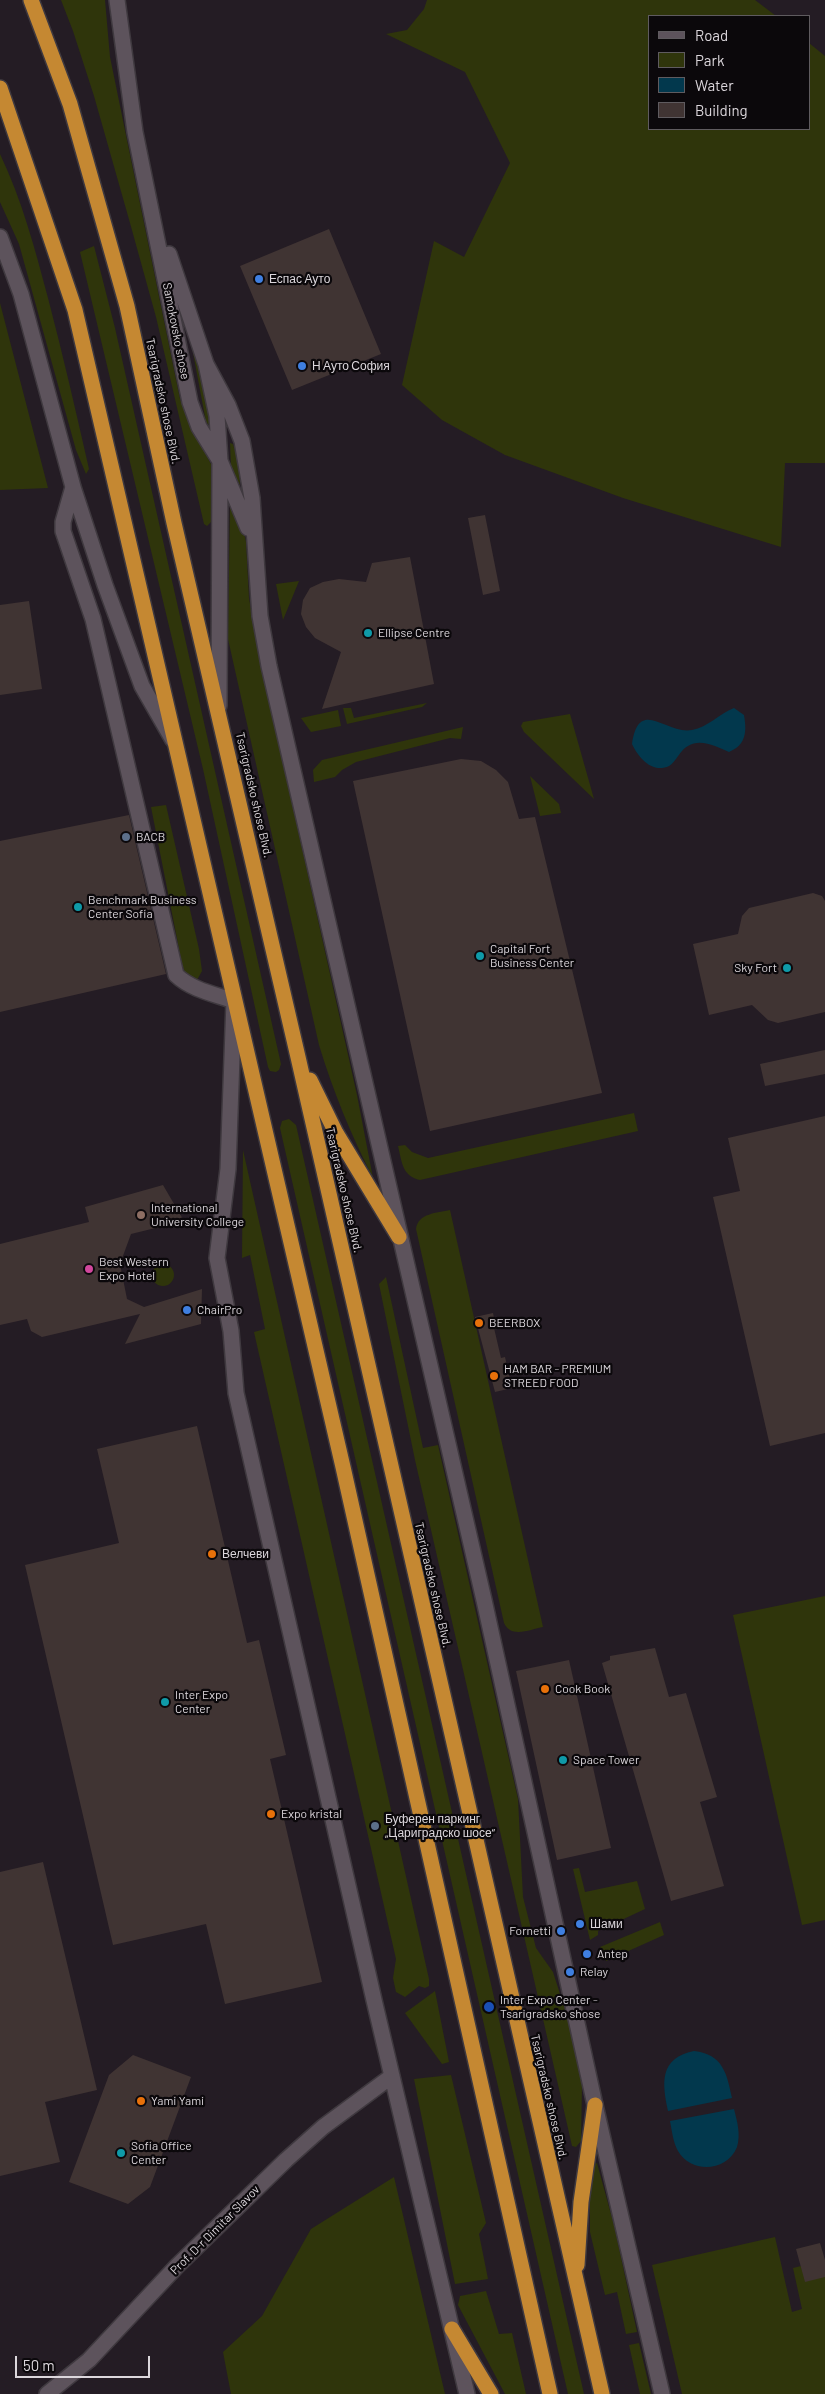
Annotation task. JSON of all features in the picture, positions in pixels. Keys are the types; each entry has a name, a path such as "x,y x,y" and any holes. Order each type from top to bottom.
{"highway":[{"name":"Tsarigradsko shose Blvd.","path":"30,0 70,104 127,306 174,523 220,712 602,2394"},
{"path":"0,88 14,124 75,310 343,1467 550,2394"},
{"path":"298,1058 336,1132 399,1237"},
{"path":"576,2284 581,2202 595,2104"},
{"path":"452,2328 491,2394"}],"street":[{"name":"Samokovsko shose","path":"116,0 135,132 190,402 199,427 220,460"},
{"name":"Samokovsko shose","path":"149,194 206,364 216,416 220,460 220,712"},
{"path":"0,237 21,294 73,487 142,686 176,746"},
{"path":"206,364 228,405 242,441 252,498 260,616 268,666 484,1600 595,2104 662,2394"},
{"path":"220,460 242,508 256,551"},
{"path":"73,487 63,522 63,530 93,619 139,808 176,975 194,988 234,1001 228,1169 217,1258 232,1331 236,1393 392,2076 467,2394"},
{"name":"Prof. D-r Dimitar Slavov","path":"47,2394 89,2360 178,2266 283,2162 323,2127 392,2076"}],"green space":[{"path":"61,0 105,0 110,57 180,399 191,426 213,468 211,522 207,526 204,524 156,317 130,223 94,96"},
{"path":"427,0 755,0 775,15 648,15 648,130 810,130 810,44 825,56 825,463 785,463 781,547 623,498 505,455 442,420 402,385 434,241 464,257 510,163 465,72 386,34 407,30 424,9"},
{"path":"0,154 21,207 43,280 89,469 86,474 76,450 19,244 0,202"},
{"path":"94,246 115,328 281,1064 276,1072 270,1071 268,1067 203,769 80,252"},
{"path":"0,303 48,488 0,490"},
{"path":"191,342 196,345 211,422 209,425 206,422"},
{"path":"230,443 233,444 239,464 240,485 231,469"},
{"path":"230,504 239,509 246,542 249,598 258,651 357,1095 373,1178 343,1113 319,1045 228,639"},
{"path":"299,581 283,620 276,584"},
{"path":"427,703 422,707 347,724 343,708 351,708 354,718"},
{"path":"338,710 341,726 311,732 301,718"},
{"path":"570,714 594,799 524,732 521,726 523,722"},
{"path":"463,727 461,739 450,738 356,762 342,770 335,777 314,782 313,770 322,760"},
{"path":"530,776 559,804 561,813 540,816"},
{"path":"166,805 199,949 202,971 197,980 185,973 182,964 151,807"},
{"path":"634,1113 638,1131 420,1180 406,1172 398,1146 405,1145 412,1152 428,1158"},
{"path":"289,1119 296,1125 584,2394 568,2394 280,1128 282,1121"},
{"path":"243,1150 429,1979 429,1986 425,1988 419,1986 405,1997 396,1992 393,1978 396,1959 254,1332 265,1329 250,1255 242,1258"},
{"path":"450,1210 543,1627 522,1632 511,1631 504,1623 416,1229 420,1220 424,1217"},
{"path":"163,1264 171,1267 174,1275 171,1283 163,1286 155,1283 152,1275 155,1267"},
{"path":"386,1277 423,1448 438,1445 518,1799 523,1897 536,1948 553,1972 569,2022 582,2085 581,2141 576,2147 572,2146 415,1460 379,1284"},
{"path":"825,1596 825,1920 802,1925 733,1615"},
{"path":"579,1868 585,1892 637,1881 645,1909 598,1931 598,1935 590,1940 573,1869"},
{"path":"660,1922 664,1935 606,1961 600,1947"},
{"path":"435,1991 449,2062 442,2064 405,2013"},
{"path":"451,2075 486,2223 479,2234 488,2279 455,2284 414,2079"},
{"path":"597,2163 614,2225 637,2332 626,2334 617,2292 605,2295 590,2232 590,2193 593,2164"},
{"path":"394,2177 445,2394 231,2394 223,2352 262,2316 311,2229"},
{"path":"775,2237 792,2312 802,2309 793,2268 825,2260 825,2394 682,2394 652,2265"},
{"path":"486,2291 499,2334 512,2333 526,2394 505,2394 458,2305 460,2296"},
{"path":"639,2343 651,2394 640,2394 629,2345"}],"water":[{"path":"734,708 744,715 745,732 739,746 729,752 709,744 693,744 685,748 669,766 657,768 646,763 632,744 636,730 641,722 647,720 655,721 673,728 692,730 703,726"},
{"path":"694,2051 711,2056 722,2067 732,2098 668,2111 664,2082 669,2066 674,2059"},
{"path":"734,2109 739,2137 737,2147 732,2155 725,2161 709,2167 691,2164 684,2158 675,2144 670,2121"}],"building":[{"path":"329,229 381,354 292,390 240,266"},
{"path":"485,515 500,591 483,595 468,518"},
{"name":"Ellipse Centre","path":"410,557 434,684 322,709 341,652 315,638 306,627 301,614 303,600 310,588 323,582 339,579 366,582 372,563"},
{"path":"29,601 42,689 0,695 0,605"},
{"name":"Capital Fort Business Center","path":"461,759 481,761 496,770 508,782 519,819 535,817 602,1093 430,1131 353,781"},
{"name":"Benchmark Business Center Sofia","path":"129,815 166,974 0,1012 0,841"},
{"name":"Sky Fort","path":"813,893 822,896 825,901 825,1012 778,1023 768,1020 752,1005 709,1015 693,944 738,934 742,916 749,908"},
{"path":"825,1050 825,1074 765,1086 760,1064"},
{"path":"825,1116 825,1433 770,1446 713,1197 740,1191 728,1138"},
{"path":"163,1185 184,1221 131,1234 120,1264 127,1299 144,1307 202,1289 201,1324 125,1344 140,1314 42,1337 31,1331 27,1319 0,1325 0,1244 89,1222 85,1207"},
{"path":"493,1313 496,1328 494,1328 501,1358 505,1357 512,1388 495,1392 475,1317"},
{"name":"Inter Expo Center","path":"197,1426 247,1643 259,1640 286,1755 270,1759 322,1982 225,2004 206,1924 113,1945 25,1565 119,1543 97,1449"},
{"path":"655,1648 669,1697 686,1693 717,1797 700,1802 724,1886 671,1901 602,1663 610,1660 610,1656"},
{"name":"Space Tower","path":"569,1660 611,1848 557,1860 516,1671"},
{"path":"43,1862 97,2090 45,2102 60,2162 0,2176 0,1872"},
{"name":"Sofia Office Center","path":"133,2055 191,2077 150,2187 128,2204 69,2182 109,2075"},
{"path":"820,2243 825,2260 825,2277 805,2282 796,2249"}],"place":[{"name":"Еспас Ауто","path":"259,279"},
{"name":"Н Ауто София","path":"302,366"},
{"name":"Ellipse Centre","path":"368,633"},
{"name":"BACB","path":"126,837"},
{"name":"Benchmark Business Center Sofia","path":"78,907"},
{"name":"Capital Fort Business Center","path":"480,956"},
{"name":"Sky Fort","path":"787,968"},
{"name":"International University College","path":"141,1215"},
{"name":"Best Western Expo Hotel","path":"89,1269"},
{"name":"ChairPro","path":"187,1310"},
{"name":"BEERBOX","path":"479,1323"},
{"name":"HAM BAR - PREMIUM STREED FOOD","path":"494,1376"},
{"name":"Велчеви","path":"212,1554"},
{"name":"Cook Book","path":"545,1689"},
{"name":"Inter Expo Center","path":"165,1702"},
{"name":"Space Tower","path":"563,1760"},
{"name":"Expo kristal","path":"271,1814"},
{"name":"Буферен паркинг „Цариградско шосе“","path":"375,1826"},
{"name":"Шами","path":"580,1924"},
{"name":"Fornetti","path":"561,1931"},
{"name":"Antep","path":"587,1954"},
{"name":"Relay","path":"570,1972"},
{"name":"Inter Expo Center - Tsarigradsko shose","path":"489,2007"},
{"name":"Yami Yami","path":"141,2101"},
{"name":"Sofia Office Center","path":"121,2153"}]}
